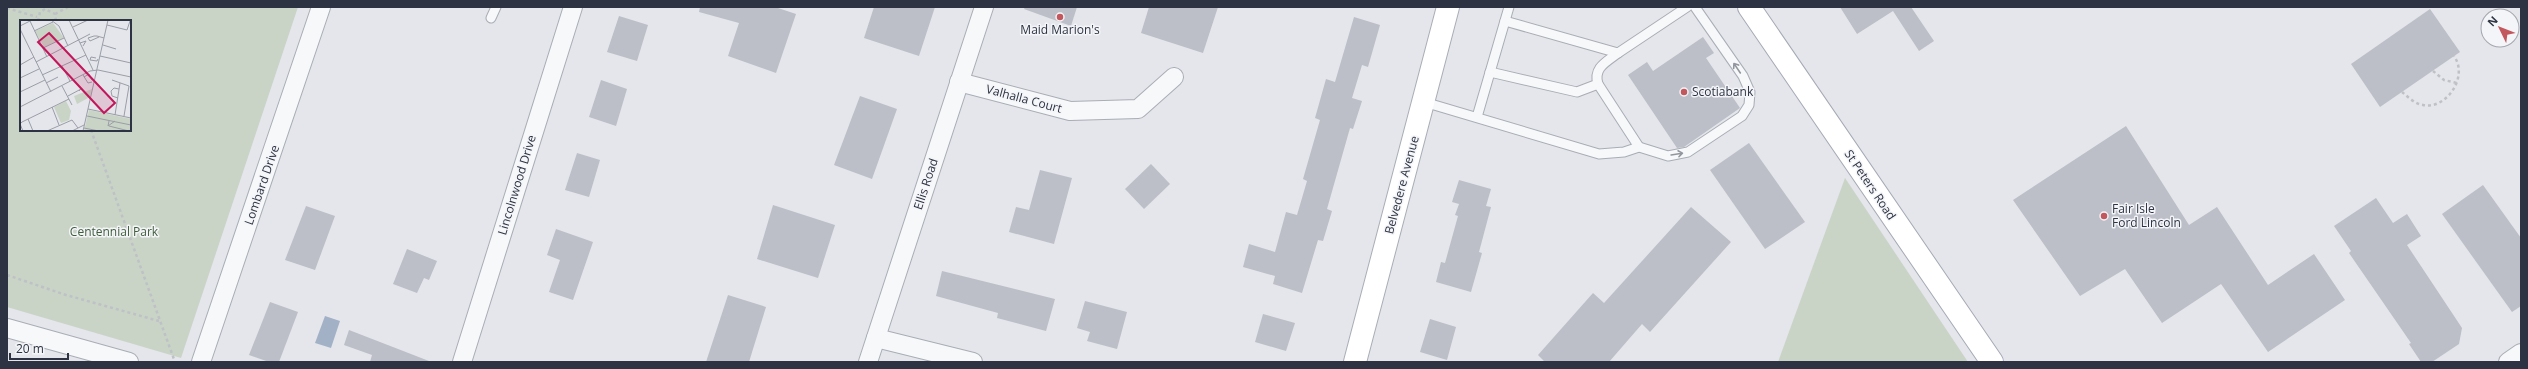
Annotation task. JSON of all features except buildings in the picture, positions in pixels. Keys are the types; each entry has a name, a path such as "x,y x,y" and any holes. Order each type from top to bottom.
{"main road":[{"name":"Belvedere Avenue","path":"1355,362 1448,7"},
{"name":"St Peters Road","path":"1749,7 1992,362"}],"street":[{"name":"Lombard Drive","path":"201,362 285,119 321,7"},
{"name":"Lincolnwood Drive","path":"462,362 572,7"},
{"name":"Ellis Road","path":"868,362 984,7"},
{"name":"Valhalla Court","path":"959,82 1070,111 1138,108 1174,77"},
{"path":"7,328 129,362"},
{"path":"876,338 973,362"},
{"path":"2508,362 2521,353"}],"lane":[{"path":"492,18 496,7"},
{"path":"1477,117 1509,7"},
{"path":"1639,147 1598,84 1596,76 1598,68 1676,10 1688,7"},
{"path":"1424,102 1599,154 1624,152 1639,147 1668,156 1688,152 1742,116 1749,105 1750,92 1743,76 1695,7"},
{"path":"1505,21 1618,53"},
{"path":"1490,72 1577,92 1598,84"}],"path":[{"path":"55,14 68,7"},
{"path":"7,8 37,19 40,12 45,9 55,14"},
{"path":"55,14 56,20"},
{"path":"2402,92 2412,101 2424,106 2434,105 2447,97 2457,83 2460,64 2454,56"},
{"path":"2433,71 2444,80 2457,83"},
{"path":"91,131 175,362"},
{"path":"7,275 66,295 159,321"}],"green space":[{"name":"Centennial Park","path":"7,7 298,7 181,358 7,307"},
{"path":"1845,178 1968,362 1778,362"}],"water":[{"path":"325,316 340,321 331,348 315,343"}],"place":[{"name":"Maid Marion's","path":"1060,17"},
{"name":"Scotiabank","path":"1684,92"},
{"name":"Fair Isle Ford Lincoln","path":"2104,216"}]}
